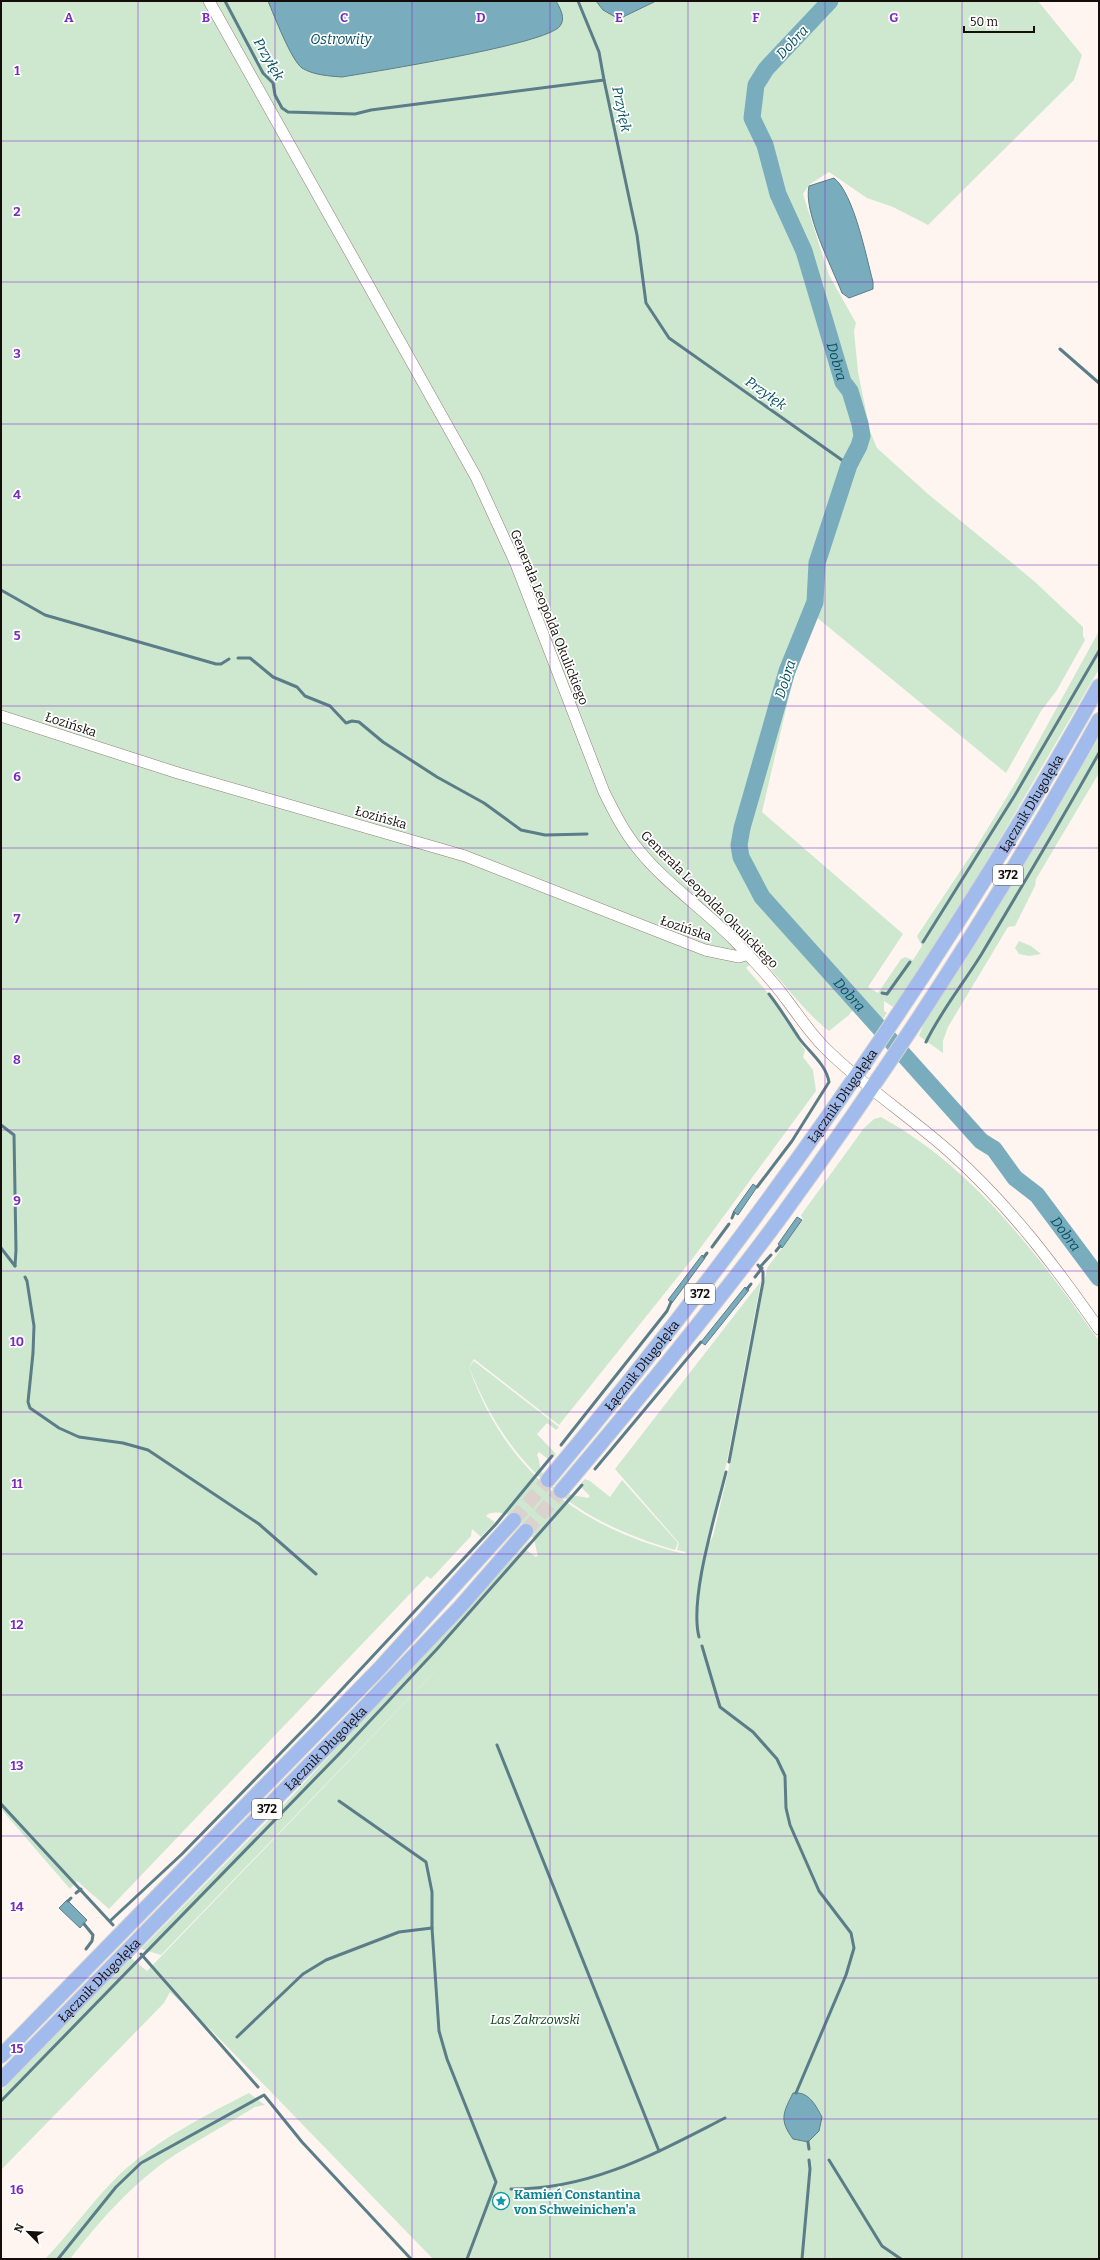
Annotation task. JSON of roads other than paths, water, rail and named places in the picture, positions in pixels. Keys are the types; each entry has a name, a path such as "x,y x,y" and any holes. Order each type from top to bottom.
{"main road":[{"name":"Łącznik Długołęka","path":"548,1480 639,1370 718,1270 856,1076 1015,831 1099,686"},
{"name":"Łącznik Długołęka","path":"561,1491 682,1344 751,1256 831,1147 871,1088 1024,848 1099,720"},
{"name":"Łącznik Długołęka","path":"1,2056 379,1669 514,1520"},
{"name":"Łącznik Długołęka","path":"1,2080 370,1702 460,1607 526,1531"}],"street":[{"name":"Generała Leopolda Okulickiego","path":"209,1 476,477 516,564 614,812 639,850 748,954 774,984 818,1041 856,1076 929,1133 1004,1206 1045,1253 1099,1329"},
{"name":"Łozińska","path":"1,716 178,773 465,856 705,950 740,957 748,954"}],"water":[{"name":"Ostrowity","path":"268,1 556,1 562,13 562,23 560,26 548,33 494,49 342,77 327,76 306,70 298,63 288,47"},
{"path":"596,1 656,1 619,19 603,10"},
{"path":"834,178 848,197 863,242 873,282 873,289 849,298 842,293 820,240 810,210 808,197 809,186"},
{"path":"753,1184 757,1187 738,1215 733,1212"},
{"path":"797,1217 802,1220 782,1248 778,1244"},
{"path":"702,1255 705,1258 672,1303 668,1300"},
{"path":"745,1287 749,1290 705,1345 701,1342"},
{"path":"67,1900 87,1920 80,1928 59,1908"},
{"path":"793,2093 803,2094 808,2097 822,2117 819,2131 808,2142 793,2139 784,2121 785,2111"}],"waterway":[{"name":"Przyłęk","path":"225,1 263,73 273,83 275,95 282,108 288,112 355,114 371,110 604,80 637,235 646,303 669,338 849,465"},
{"path":"578,1 599,52 604,80"},
{"name":"Dobra","path":"830,1 766,69 756,85 752,118 765,145 778,194 804,251 843,382 850,391 862,436 859,446 849,465 817,563 815,602 787,671 742,828 739,845 741,857 762,897 981,1141 994,1149 1015,1178 1037,1195 1099,1278"},
{"path":"1060,349 1099,383"},
{"path":"1,590 45,615 216,664 221,664 229,659"},
{"path":"923,942 1015,795 1099,651"},
{"path":"238,658 250,658 273,677 297,687 305,696 330,706 346,723 352,721 359,722 383,742 437,777 484,803 521,830 545,835 587,834"},
{"path":"926,1042 945,1008 981,955 1056,829 1099,753"},
{"path":"882,993 887,994 910,962"},
{"path":"757,1187 792,1141 829,1082 821,1064 799,1038 769,994"},
{"path":"1,1125 14,1135 15,1266"},
{"path":"732,1218 734,1213"},
{"path":"712,1247 729,1224"},
{"path":"776,1251 780,1246"},
{"path":"1,1248 15,1266"},
{"path":"704,1257 707,1253"},
{"path":"760,1267 771,1255"},
{"path":"729,1462 763,1282 763,1272 758,1265"},
{"path":"755,1277 762,1268"},
{"path":"25,1277 27,1281 34,1326 28,1402 30,1408 59,1428 79,1437 123,1443 148,1450 259,1524 316,1574"},
{"path":"747,1289 751,1284"},
{"path":"561,1445 667,1311 671,1302"},
{"path":"595,1469 701,1342"},
{"path":"110,1921 182,1854 316,1717 496,1524 552,1456"},
{"path":"699,1637 697,1620 701,1578 710,1532 726,1472"},
{"path":"1,2101 340,1753 437,1649 582,1485"},
{"path":"702,1646 720,1707 753,1732 777,1759 785,1776 786,1808 790,1825 819,1891 851,1933 854,1948 846,1975 796,2093"},
{"path":"497,1745 659,2151"},
{"path":"339,1801 426,1862 432,1892 432,1928 439,2031 447,2059 496,2182 467,2259"},
{"path":"1,1804 113,1925"},
{"path":"76,1893 81,1889"},
{"path":"68,1901 71,1898"},
{"path":"84,1924 93,1935 92,1941 86,1949"},
{"path":"237,2037 303,1974 326,1960 399,1932 432,1928"},
{"path":"141,1954 258,2087"},
{"path":"58,2259 116,2187 141,2163 264,2095 302,2142 411,2259"},
{"path":"511,2189 540,2188 596,2176 648,2156 725,2118"},
{"path":"808,2142 809,2149"},
{"path":"802,2259 810,2169 809,2160"},
{"path":"829,2160 882,2246 901,2259"}],"tunnel":[{"path":"514,1520 548,1480"},
{"path":"526,1531 561,1491"}],"place":[{"name":"Kamień Constantina von Schweinichen'a","path":"501,2201"}],"park label":[{"name":"Las Zakrzowski","path":"535,2019"}]}
